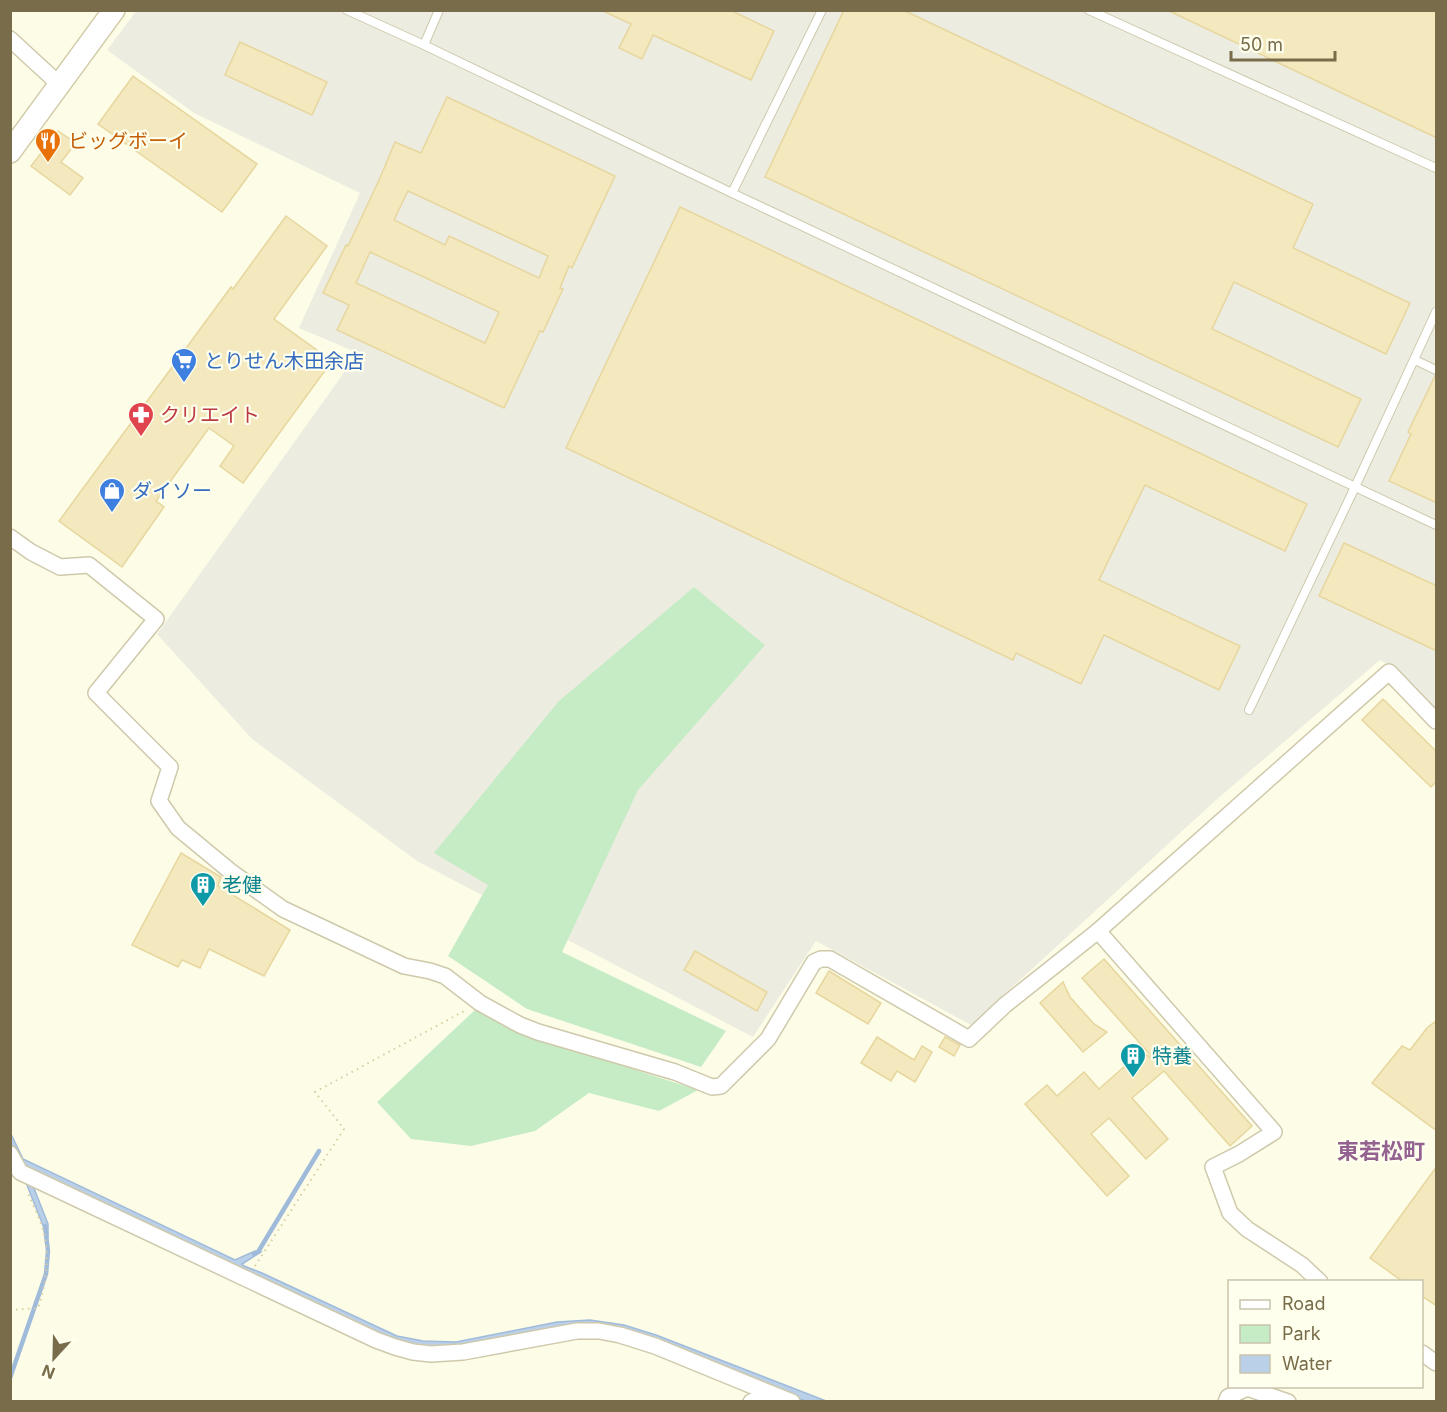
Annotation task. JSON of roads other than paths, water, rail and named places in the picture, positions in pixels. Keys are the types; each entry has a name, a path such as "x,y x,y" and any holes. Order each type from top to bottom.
{"street":[{"path":"10,152 114,10"},
{"path":"10,39 60,85"},
{"path":"10,537 31,552 60,567 89,565 156,618 96,693 170,767 159,801 178,828 230,871 284,909 404,966 445,976 480,1003 520,1025 675,1072 712,1087 721,1086 768,1039 814,962 821,959 830,959 969,1039 1005,1005 1098,931 1389,672 1437,721"},
{"path":"1098,931 1274,1132 1213,1167 1230,1213 1247,1229 1302,1264 1319,1280"},
{"path":"10,1154 20,1172 395,1347 431,1354 463,1352 578,1331 599,1331 655,1346 791,1401"},
{"path":"1423,1354 1437,1363"},
{"path":"1226,1401 1228,1397 1247,1388 1288,1401"},
{"path":"751,1401 758,1399 791,1401"}],"lane":[{"path":"347,10 1437,525"},
{"path":"424,45 439,10"},
{"path":"732,193 822,10"},
{"path":"1089,10 1437,168"},
{"path":"1249,710 1437,312"},
{"path":"1415,360 1437,370"}],"water":[{"path":"10,1132 23,1159 235,1260 255,1251 261,1252 242,1264 397,1336 423,1341 456,1342 557,1322 590,1320 624,1325 656,1335 826,1401 805,1401 652,1341 623,1332 457,1350 394,1343 26,1168 48,1224 48,1238 11,1147"}],"waterway":[{"path":"254,1254 258,1252 319,1151"},
{"path":"10,1378 46,1274 48,1251 45,1226"}],"place":[{"name":"ビッグボーイ","path":"48,164"},
{"name":"とりせん木田余店","path":"184,384"},
{"name":"クリエイト","path":"141,438"},
{"name":"ダイソー","path":"112,514"},
{"name":"老健","path":"203,908"},
{"name":"特養","path":"1133,1079"}],"district":[{"name":"東若松町","path":"1381,1151"}]}
